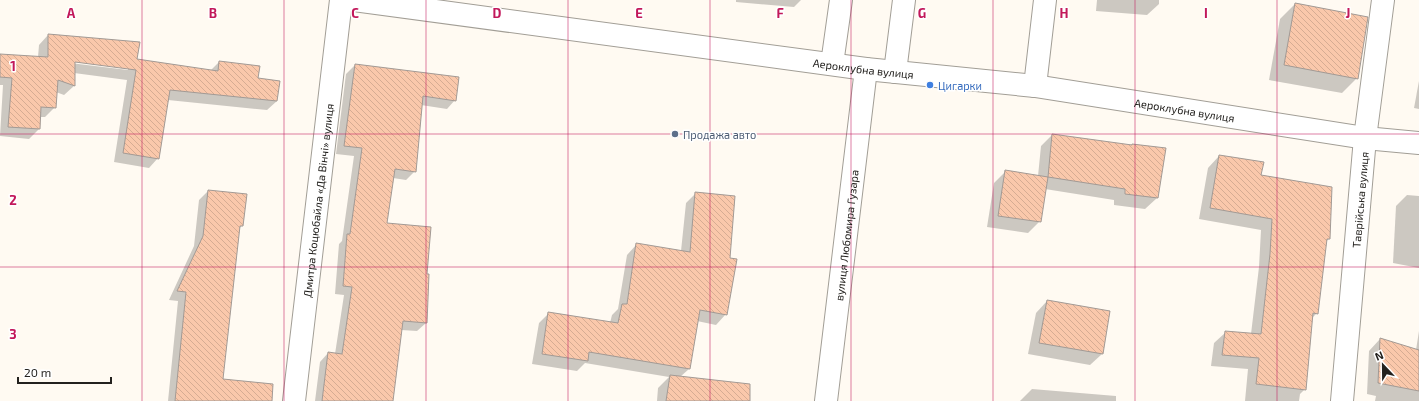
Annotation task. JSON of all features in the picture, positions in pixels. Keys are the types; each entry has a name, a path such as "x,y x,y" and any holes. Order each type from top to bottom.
{"street":[{"name":"Дмитра Коцюбайла «Да Вінчі» вулиця","path":"294,401 341,0"},
{"name":"Аероклубна вулиця","path":"354,0 866,69 1035,86 1365,138 1419,143"},
{"path":"832,64 841,0"},
{"path":"895,72 904,0"},
{"path":"1035,86 1045,0"},
{"name":"Таврійська вулиця","path":"1342,401 1365,138 1382,0"},
{"name":"вулиця Любомира Гузара","path":"826,401 866,69"}],"building":[{"path":"1295,3 1368,17 1358,79 1284,65"},
{"path":"48,34 140,42 137,59 218,71 219,61 260,66 258,78 280,81 277,101 170,90 159,159 123,153 136,70 75,62 75,86 58,80 56,108 41,107 40,129 8,127 12,78 0,77 0,54 48,57"},
{"path":"355,64 459,77 456,101 423,96 416,172 395,169 387,223 431,227 427,274 429,274 427,323 403,321 393,401 322,401 328,352 342,354 352,287 343,286 347,234 350,234 362,148 344,146"},
{"path":"1052,134 1166,148 1158,198 1125,194 1125,189 1048,177"},
{"path":"1219,155 1264,162 1261,175 1332,187 1330,239 1327,239 1318,314 1313,313 1306,390 1256,384 1259,358 1222,355 1225,331 1261,334 1270,254 1272,219 1210,208"},
{"path":"1005,170 1048,177 1041,222 998,216"},
{"path":"208,190 247,194 243,226 240,226 223,379 273,384 272,401 175,401 186,292 177,291 203,236"},
{"path":"695,192 735,196 730,258 737,259 727,315 700,310 690,369 589,352 588,361 542,354 548,312 618,323 622,304 627,304 636,243 690,252"},
{"path":"1047,300 1110,311 1103,354 1039,343"},
{"path":"1380,338 1419,350 1419,391 1378,383"},
{"path":"670,375 750,384 750,401 666,401"}],"place":[{"name":"Цигарки","path":"930,85"},
{"name":"Продажа авто","path":"675,134"}]}
